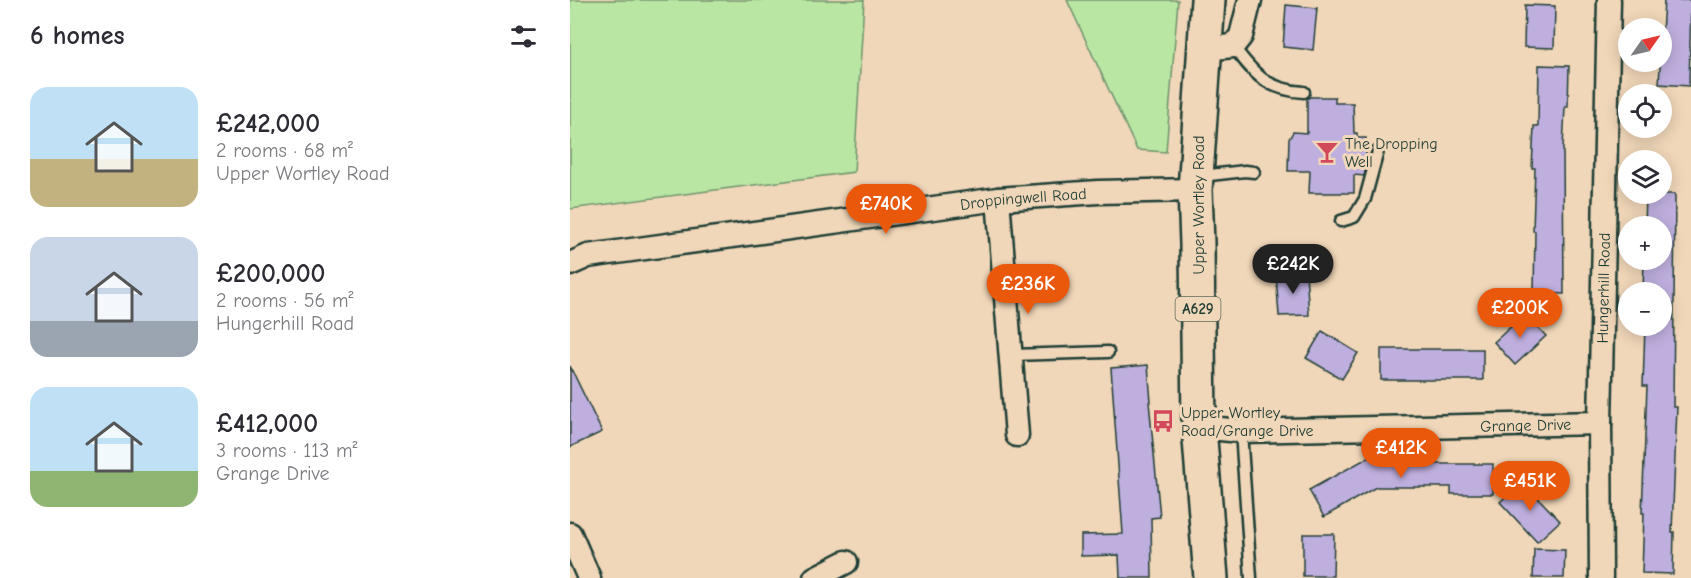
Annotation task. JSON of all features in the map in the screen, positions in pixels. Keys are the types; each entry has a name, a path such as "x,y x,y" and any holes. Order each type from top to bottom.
{"main road":[{"name":"Upper Wortley Road","path":"1208,0 1219,47 1195,184 1199,427 1211,578"}],"street":[{"name":"Upper Wortley Road","path":"1219,47 1242,36 1250,0"},
{"name":"Hungerhill Road","path":"1601,578 1600,423 1609,0"},
{"name":"Droppingwell Road","path":"570,264 588,256 998,199 1195,184"},
{"path":"998,199 1017,435"},
{"name":"Grange Drive","path":"1199,427 1241,431 1600,423"},
{"path":"570,534 589,578"},
{"path":"815,578 846,562"}],"lane":[{"path":"1219,47 1251,69 1266,83 1287,91 1304,92"},
{"path":"1341,221 1354,217 1365,199 1378,151"},
{"path":"1195,184 1245,171 1254,172"},
{"path":"1012,355 1108,352"},
{"path":"1241,431 1251,578"}],"green space":[{"path":"570,0 864,0 854,172 570,209"},
{"path":"1067,0 1178,0 1166,152 1137,150"}],"building":[{"path":"1664,0 1691,0 1689,86 1659,84 1660,72 1672,72 1672,18 1663,18"},
{"path":"1286,5 1317,8 1313,50 1283,47"},
{"path":"1525,5 1555,6 1554,48 1524,47"},
{"path":"1539,65 1569,66 1568,107 1565,107 1563,148 1564,294 1534,293 1535,168 1532,168 1534,126 1538,126"},
{"name":"The Dropping Well","path":"1335,97 1335,103 1353,103 1354,133 1357,133 1357,138 1366,138 1366,168 1364,176 1354,175 1354,193 1309,193 1310,171 1288,171 1289,139 1293,132 1307,133 1307,99"},
{"path":"1672,194 1675,194 1673,407 1677,407 1672,532 1674,532 1673,574 1642,573 1647,386 1643,386 1645,336 1672,336 1672,282 1643,282 1644,270 1672,270 1672,216 1645,216 1646,204 1672,204"},
{"path":"1306,273 1309,315 1279,316 1276,275"},
{"path":"1525,314 1546,336 1515,365 1494,342"},
{"path":"1322,331 1358,353 1342,379 1306,358"},
{"path":"1381,349 1483,349 1483,380 1381,380"},
{"path":"1148,365 1151,402 1149,402 1160,517 1151,518 1152,578 1120,578 1119,555 1081,556 1081,535 1123,534 1111,368"},
{"path":"570,366 602,432 570,447"},
{"path":"1369,457 1430,457 1430,464 1493,464 1493,494 1451,494 1451,487 1376,487 1324,517 1309,490"},
{"path":"1522,481 1560,521 1537,542 1500,502"},
{"path":"1303,534 1334,534 1333,576 1303,576"},
{"path":"1534,549 1565,550 1564,578 1533,578"}],"place":[{"name":"The Dropping Well","path":"1327,152"},
{"name":"Upper Wortley Road/Grange Drive","path":"1163,421"}]}
